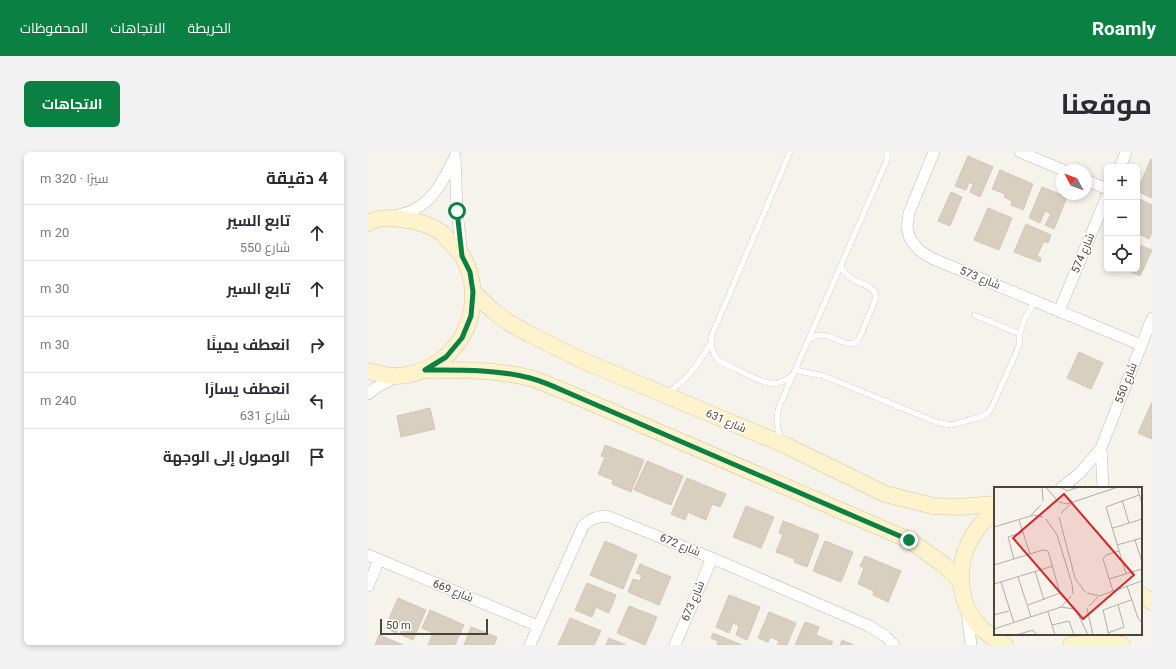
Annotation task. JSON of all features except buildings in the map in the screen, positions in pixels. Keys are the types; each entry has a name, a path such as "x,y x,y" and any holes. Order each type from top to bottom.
{"main road":[{"path":"368,372 396,376 411,374 425,370 446,357 462,338 471,316 473,292 470,272 462,256 442,234 418,221 390,218 369,222"},
{"name":"شارع 631","path":"473,292 493,311 529,334 579,359 785,445 885,494 933,506 959,507 994,504"},
{"path":"425,370 475,370 503,373 531,378 564,391 909,540 943,564 961,582"},
{"path":"994,513 981,524 967,545 963,557 961,582 966,604 973,617 981,628 1005,645"},
{"path":"1142,596 1152,602"},
{"path":"1070,645 1085,635"},
{"path":"1070,645 1103,642 1122,645"}],"street":[{"name":"شارع 573","path":"934,152 909,213 907,227 910,239 919,250 931,258 1141,345"},
{"path":"1020,152 1056,167"},
{"path":"1121,164 1126,152"},
{"path":"390,218 415,209 429,199 442,183 456,154"},
{"path":"456,154 457,211 462,256"},
{"path":"1092,182 1104,187"},
{"name":"شارع 574","path":"1059,311 1105,200"},
{"name":"شارع 550","path":"1062,487 1080,473 1101,448 1152,318"},
{"path":"368,394 396,376"},
{"name":"شارع 550","path":"1101,448 1103,487"},
{"name":"شارع 672","path":"530,645 583,526 589,520 597,516 607,516 712,558 869,626 885,636 894,645"},
{"name":"شارع 669","path":"368,555 538,626"},
{"name":"شارع 673","path":"675,645 712,558"},
{"path":"368,586 379,560"},
{"path":"966,604 971,645"}],"lane":[{"path":"790,152 711,337 711,343 714,356 718,360 760,381 773,384 780,383 787,380 794,372"},
{"path":"785,445 779,433 777,420 779,407 887,160 887,152"},
{"path":"808,340 817,335 827,335 849,344 855,343 859,339 876,295 874,290 850,278 841,266"},
{"path":"794,372 824,376 936,422 950,425 981,417 988,413 992,407 1019,346 1020,334 1024,320 1035,301"},
{"path":"974,314 1020,334"},
{"path":"664,395 682,383 696,367 711,343"}],"route":[{"path":"457,211 462,256 470,272 473,292 471,316 462,338 446,357 425,370 475,370 531,378 909,540"}]}
